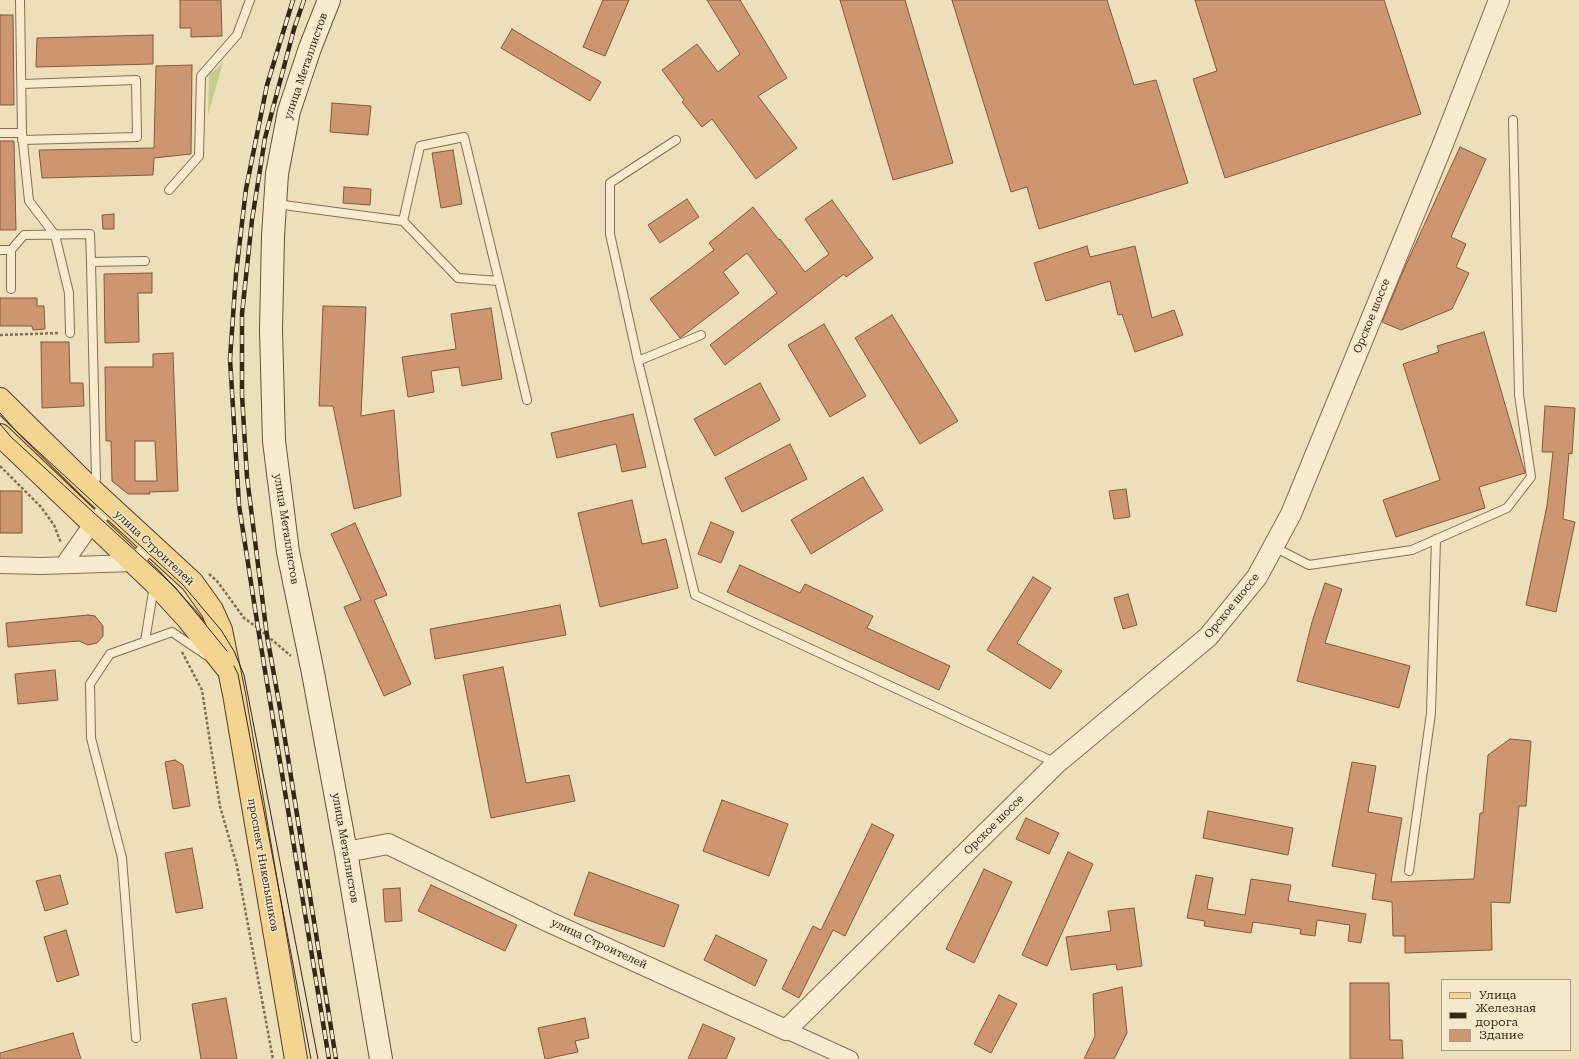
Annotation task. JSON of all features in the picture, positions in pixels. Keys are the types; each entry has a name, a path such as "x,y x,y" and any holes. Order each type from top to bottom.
{"main road":[{"name":"улица Металлистов","path":"329,0 310,48 289,111 277,174 271,330 274,441 288,552 313,673 346,852 381,1059"},
{"name":"улица Строителей","path":"0,399 84,483 192,582 212,610 221,630 230,671"},
{"path":"0,435 154,582 187,618 230,671"},
{"name":"проспект Никельщиков","path":"230,671 296,1059"}],"street":[{"name":"Орское шоссе","path":"786,1030 1057,763 1208,638 1257,577 1291,514 1441,149 1499,0"},
{"path":"60,493 84,483"},
{"path":"76,508 84,483"},
{"path":"64,564 92,524 109,506"},
{"path":"0,565 134,563 151,544"},
{"path":"154,582 171,563"},
{"name":"улица Строителей","path":"346,852 388,844 547,920 850,1059"}],"lane":[{"path":"20,0 22,136 30,200 55,235 69,293 70,333"},
{"path":"169,190 200,156 201,76 237,35 250,0"},
{"path":"0,133 22,136 138,137 136,80 22,84"},
{"path":"1273,547 1309,564 1412,550 1507,508 1531,478 1519,395 1513,120"},
{"path":"403,221 420,146 464,137 527,400"},
{"path":"676,140 610,183 610,234 638,361 695,595 1057,763"},
{"path":"275,203 403,221 458,278 499,281"},
{"path":"11,289 11,250 24,235 90,234 96,479 84,483"},
{"path":"0,250 11,250"},
{"path":"91,262 145,261"},
{"path":"638,361 701,335"},
{"path":"1409,871 1431,713 1436,539"},
{"path":"145,641 154,582"},
{"path":"136,1038 122,858 91,738 90,684 110,654 172,632 230,671"}],"path":[{"path":"0,335 70,333"},
{"path":"0,466 41,507 54,525 61,543 64,564"},
{"path":"172,632 202,690 220,806 238,866 273,1059"}],"green space":[{"path":"223,63 208,115 209,74"}],"building":[{"path":"180,0 221,0 222,36 191,37 191,28 180,28"},
{"path":"603,0 629,0 605,56 583,47"},
{"path":"707,0 740,0 787,78 758,96 797,148 756,179 712,119 702,127 682,102 684,100 662,70 697,44 718,72 740,54"},
{"path":"840,0 905,0 953,163 893,180"},
{"path":"952,0 1107,0 1134,85 1156,80 1188,183 1039,229 1027,187 1011,192"},
{"path":"1195,0 1384,0 1421,114 1225,178 1193,79 1217,71"},
{"path":"0,15 13,15 14,105 0,105"},
{"path":"512,29 601,82 590,101 501,48"},
{"path":"153,35 153,64 36,67 37,38"},
{"path":"192,65 191,154 154,158 153,175 42,178 39,150 154,148 156,66"},
{"path":"332,103 371,106 368,135 330,132"},
{"path":"0,141 14,141 16,230 0,230"},
{"path":"1460,147 1486,159 1451,237 1466,244 1456,267 1469,273 1452,309 1401,330 1382,322 1404,269"},
{"path":"453,150 462,204 441,208 432,153"},
{"path":"344,187 371,189 370,205 343,203"},
{"path":"687,199 699,217 660,243 648,225"},
{"path":"832,200 873,258 846,277 844,274 725,365 710,345 777,293 747,253 723,272 739,293 680,338 650,299 714,250 709,243 753,207 805,272 829,254 805,219"},
{"path":"114,214 114,229 103,229 102,215"},
{"path":"1087,246 1090,257 1135,246 1152,318 1174,310 1183,335 1135,352 1122,314 1118,315 1110,281 1046,301 1034,263"},
{"path":"152,273 152,293 138,293 139,342 105,343 104,274"},
{"path":"0,298 37,298 37,306 44,306 45,329 33,330 32,326 0,326"},
{"path":"323,306 366,307 361,416 394,410 401,496 354,509 333,406 319,406"},
{"path":"491,308 502,379 462,386 459,367 431,371 434,392 408,397 402,357 456,349 451,314"},
{"path":"892,315 958,421 920,444 855,338"},
{"path":"824,324 866,396 830,417 788,345"},
{"path":"1484,332 1525,473 1479,487 1485,508 1396,537 1383,500 1440,480 1403,364 1439,352 1437,346"},
{"path":"41,342 69,342 70,383 83,383 84,406 42,408"},
{"path":"173,353 178,491 149,492 150,494 128,494 112,481 111,441 106,441 105,367 153,367 153,354","holes":["135,441 155,441 157,481 135,481"]},
{"path":"760,383 780,420 715,456 694,419"},
{"path":"1545,406 1575,408 1572,454 1569,453 1563,519 1575,522 1556,612 1526,605 1547,506 1553,452 1542,452"},
{"path":"633,414 646,467 622,472 616,444 557,458 551,433"},
{"path":"790,444 807,479 742,512 725,478"},
{"path":"863,477 883,510 811,554 791,520"},
{"path":"1126,489 1130,517 1114,519 1109,491"},
{"path":"0,491 22,491 22,533 0,533"},
{"path":"632,500 642,544 666,539 678,588 600,607 578,513"},
{"path":"711,522 734,532 721,563 698,554"},
{"path":"355,523 387,595 374,600 411,684 384,696 344,607 361,600 331,534"},
{"path":"740,565 800,593 805,584 873,616 867,628 950,666 939,690 727,592"},
{"path":"1033,577 1051,588 1017,643 1062,671 1050,689 987,650"},
{"path":"1325,583 1342,589 1325,643 1410,666 1399,708 1297,681 1312,622"},
{"path":"1128,594 1137,625 1123,629 1114,598"},
{"path":"560,605 566,635 435,659 430,629"},
{"path":"88,615 95,616 103,626 103,636 97,643 88,645 79,641 8,647 6,623"},
{"path":"503,667 526,783 569,775 575,801 491,818 463,675"},
{"path":"55,670 58,700 18,704 15,674"},
{"path":"1510,739 1531,741 1526,806 1519,806 1510,903 1491,902 1492,950 1405,953 1405,936 1393,936 1392,902 1372,899 1376,874 1332,866 1352,762 1376,766 1368,812 1402,818 1391,882 1474,879 1480,813 1483,813 1488,755"},
{"path":"175,760 183,765 190,806 173,809 165,762"},
{"path":"722,800 788,824 769,876 703,851"},
{"path":"1208,811 1293,828 1288,855 1203,838"},
{"path":"1026,818 1059,833 1049,854 1016,839"},
{"path":"872,824 894,835 845,936 833,930 799,998 782,989 813,926 821,930"},
{"path":"192,848 203,908 176,913 165,853"},
{"path":"1068,852 1093,864 1047,966 1022,955"},
{"path":"984,869 1012,882 974,963 946,949"},
{"path":"589,872 679,905 664,947 574,915"},
{"path":"60,875 68,904 45,911 36,881"},
{"path":"1196,875 1213,878 1207,909 1245,915 1251,879 1291,885 1288,901 1366,914 1361,943 1348,941 1350,925 1317,920 1315,936 1300,934 1301,929 1253,922 1251,933 1204,926 1205,921 1187,918"},
{"path":"431,885 517,925 505,951 418,911"},
{"path":"400,888 402,921 385,922 383,889"},
{"path":"1134,908 1142,966 1117,970 1116,964 1071,970 1066,937 1111,931 1108,911"},
{"path":"66,930 79,975 57,982 44,937"},
{"path":"716,935 767,960 755,986 704,960"},
{"path":"1350,983 1389,983 1390,1040 1402,1040 1403,1059 1350,1059"},
{"path":"1122,987 1127,1033 1114,1059 1084,1059 1095,1036 1093,994"},
{"path":"999,995 1017,1004 991,1053 974,1044"},
{"path":"226,998 237,1059 201,1059 192,1004"},
{"path":"585,1018 589,1038 575,1041 578,1052 545,1059 538,1028"},
{"path":"703,1024 735,1038 726,1059 688,1059"},
{"path":"73,1033 81,1059 0,1059 0,1053"}],"tram line":[{"path":"0,413 16,431 183,585 221,630 234,651 244,675 318,1059"},
{"path":"0,424 11,437 175,587 227,651"},
{"path":"234,666 238,674 311,1059"}],"railway":[{"path":"293,0 267,85 246,189 236,274 230,359 239,505 329,1059"},
{"path":"304,0 294,29 265,138 252,220 242,314 242,395 247,477 267,636 280,708 336,1059"}]}
